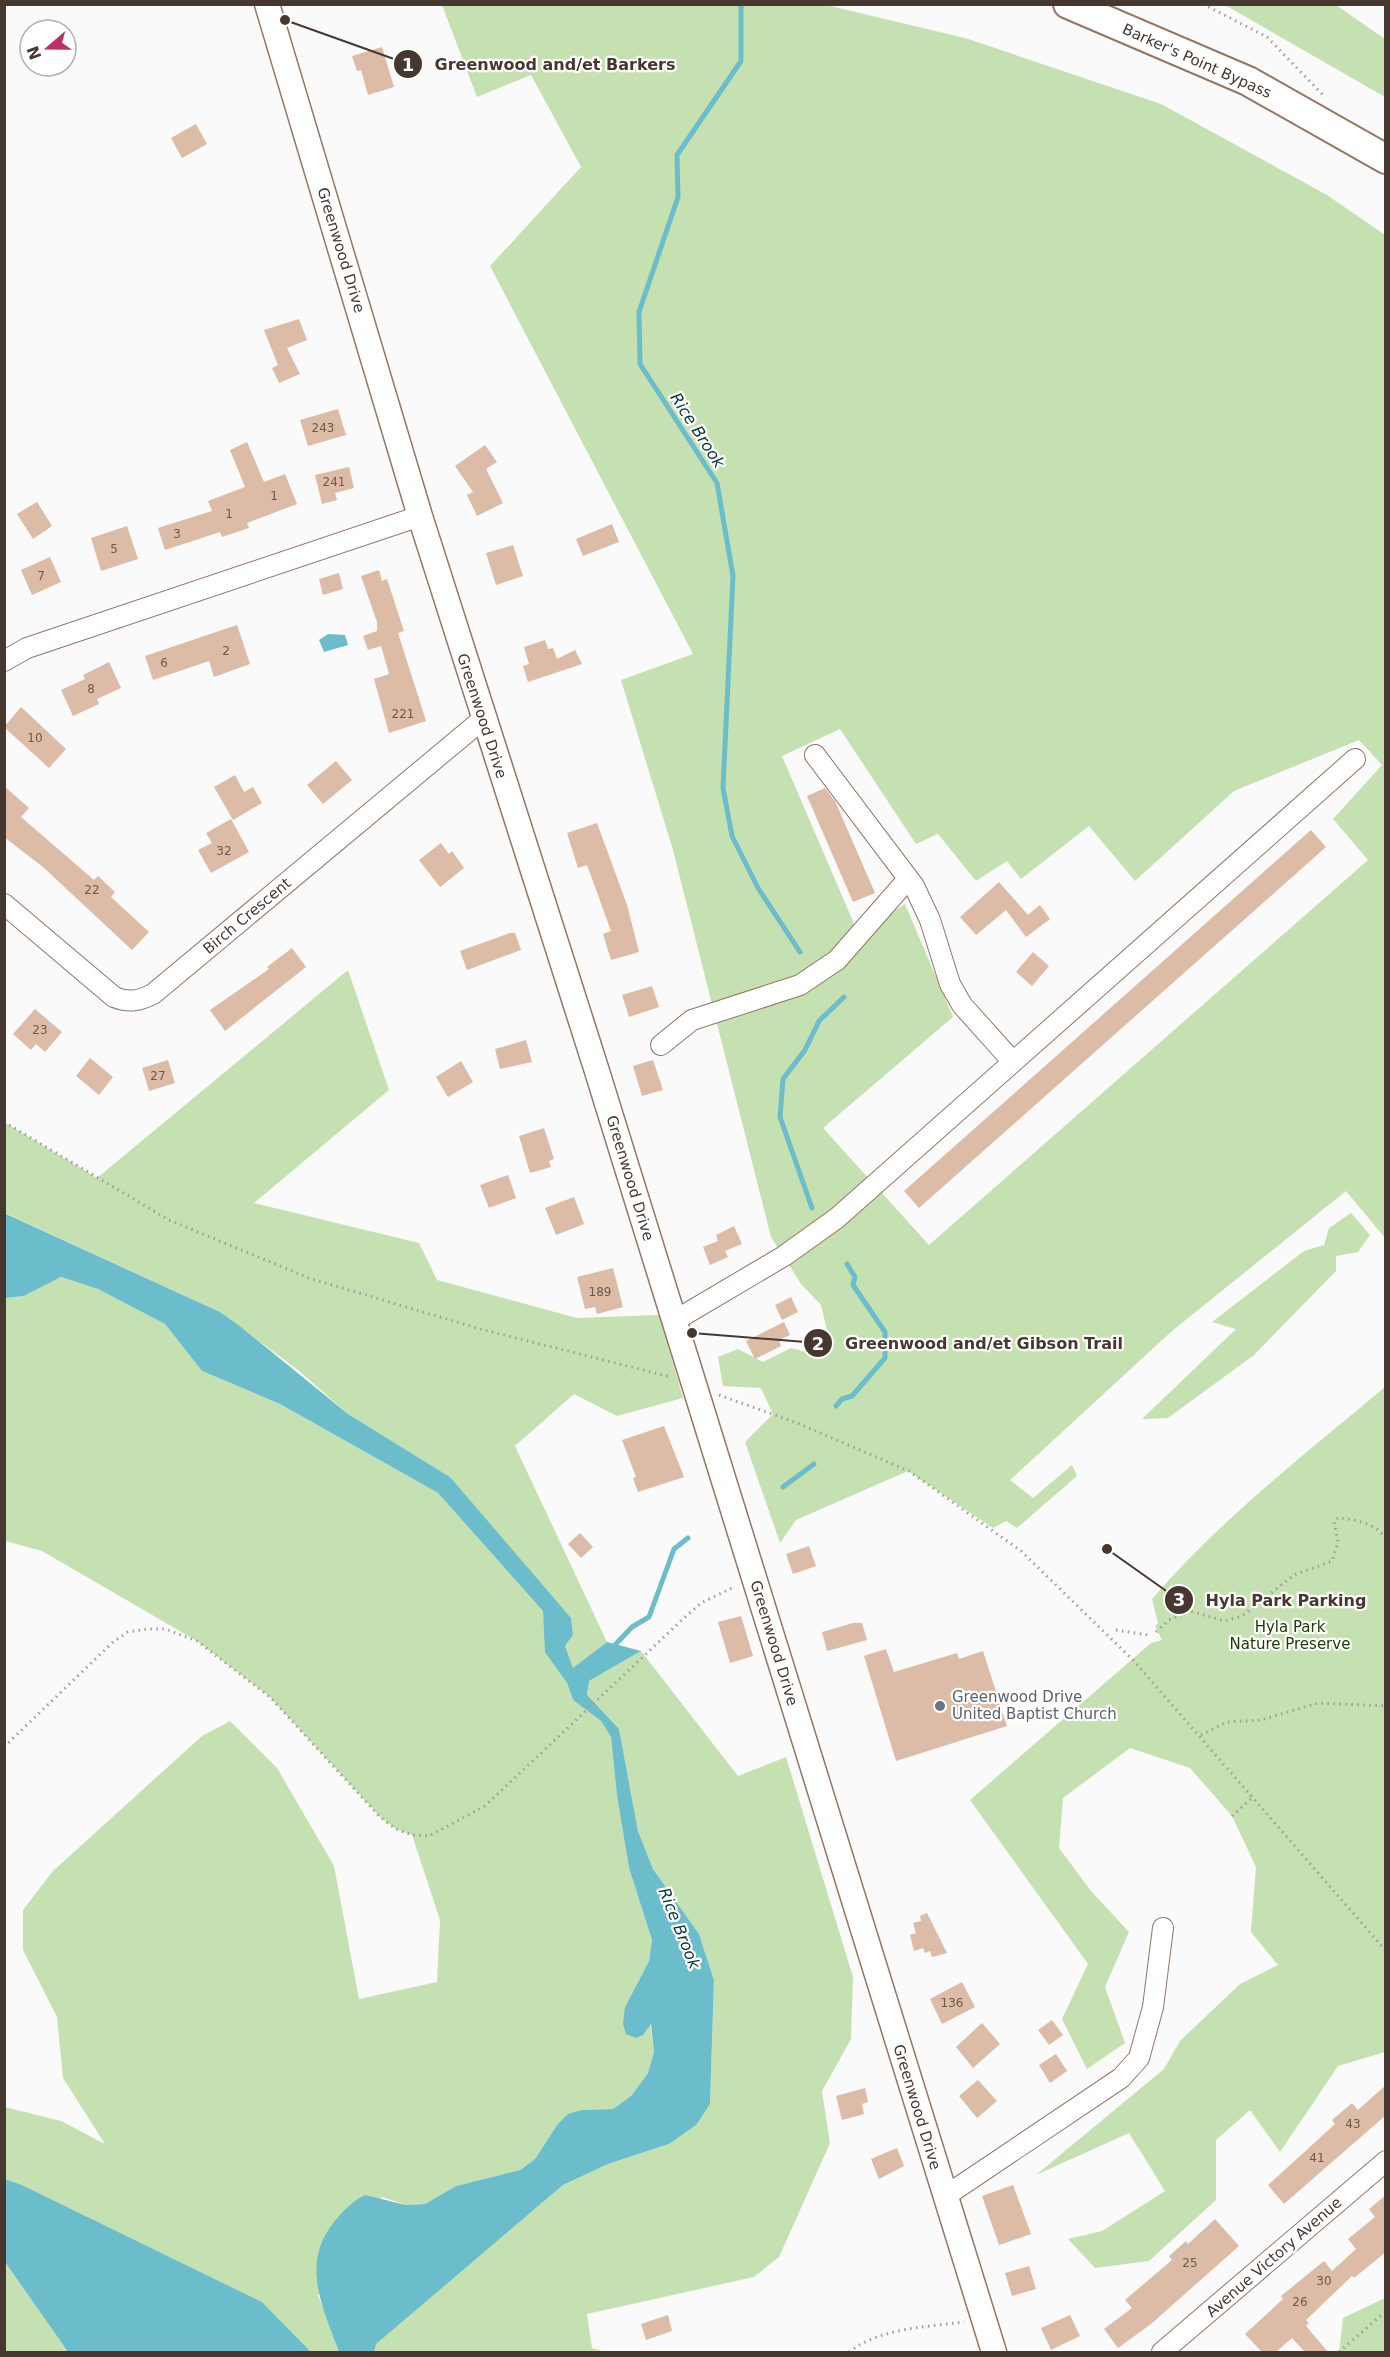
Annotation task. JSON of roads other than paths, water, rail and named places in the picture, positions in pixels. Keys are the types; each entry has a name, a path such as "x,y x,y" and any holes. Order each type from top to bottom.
{"highway":[{"name":"Barker's Point Bypass","path":"1068,4 1248,81 1386,159"}],"main road":[{"name":"Greenwood Drive","path":"267,4 420,516 596,1068 944,2197 994,2352"}],"street":[{"path":"4,661 27,648 420,516"},
{"name":"Birch Crescent","path":"4,904 114,997 126,1002 141,1000 153,994 483,719"},
{"path":"815,754 908,879 930,920 950,984 962,1005 1013,1062"},
{"path":"674,1322 784,1256 837,1218 1355,759"},
{"path":"661,1045 692,1020 800,986 837,960 908,879"},
{"path":"944,2197 1121,2078 1139,2058 1153,2007 1163,1928"},
{"name":"Avenue Victory Avenue","path":"1162,2352 1386,2161"}],"water":[{"path":"328,634 345,635 348,645 324,652 319,640"},
{"path":"4,1213 220,1312 348,1414 450,1477 571,1618 573,1635 565,1646 573,1668 607,1642 641,1651 589,1681 587,1695 619,1729 638,1831 653,1869 699,1934 714,1980 710,2104 696,2125 669,2144 608,2164 563,2185 376,2344 374,2352 339,2352 321,2303 316,2270 318,2254 324,2238 345,2210 365,2195 406,2205 425,2204 456,2186 520,2170 535,2159 557,2125 568,2114 582,2110 613,2109 632,2095 648,2073 654,2052 651,2024 643,2035 636,2038 626,2034 623,2024 625,2007 649,1961 652,1940 629,1868 617,1796 611,1737 601,1721 573,1700 567,1683 545,1652 543,1611 438,1493 280,1404 202,1371 165,1324 98,1289 61,1277 24,1296 5,1298"},
{"path":"5,2179 22,2185 262,2302 311,2352 68,2352 5,2262"}],"waterway":[{"name":"Rice Brook","path":"741,4 741,61 677,155 678,197 639,312 640,364 717,483 733,576 723,788 732,836 758,888 800,952"},
{"name":"Rice Brook","path":"812,1208 780,1117 783,1079 805,1050 819,1021 844,997"},
{"name":"Rice Brook","path":"836,1406 842,1399 852,1396 885,1358 885,1332 853,1285 855,1277 847,1264"},
{"name":"Rice Brook","path":"783,1487 814,1464"},
{"name":"Rice Brook","path":"612,1648 632,1627 649,1617 674,1549 688,1538"}],"place":[{"name":"Greenwood and/et Barkers","path":"285,20"},
{"name":"Greenwood and/et Gibson Trail","path":"692,1333"},
{"name":"Hyla Park Parking","path":"1107,1549"},
{"name":"Greenwood Drive United Baptist Church","path":"940,1706"}],"park label":[{"name":"Hyla Park Nature Preserve","path":"1290,1636"}]}
